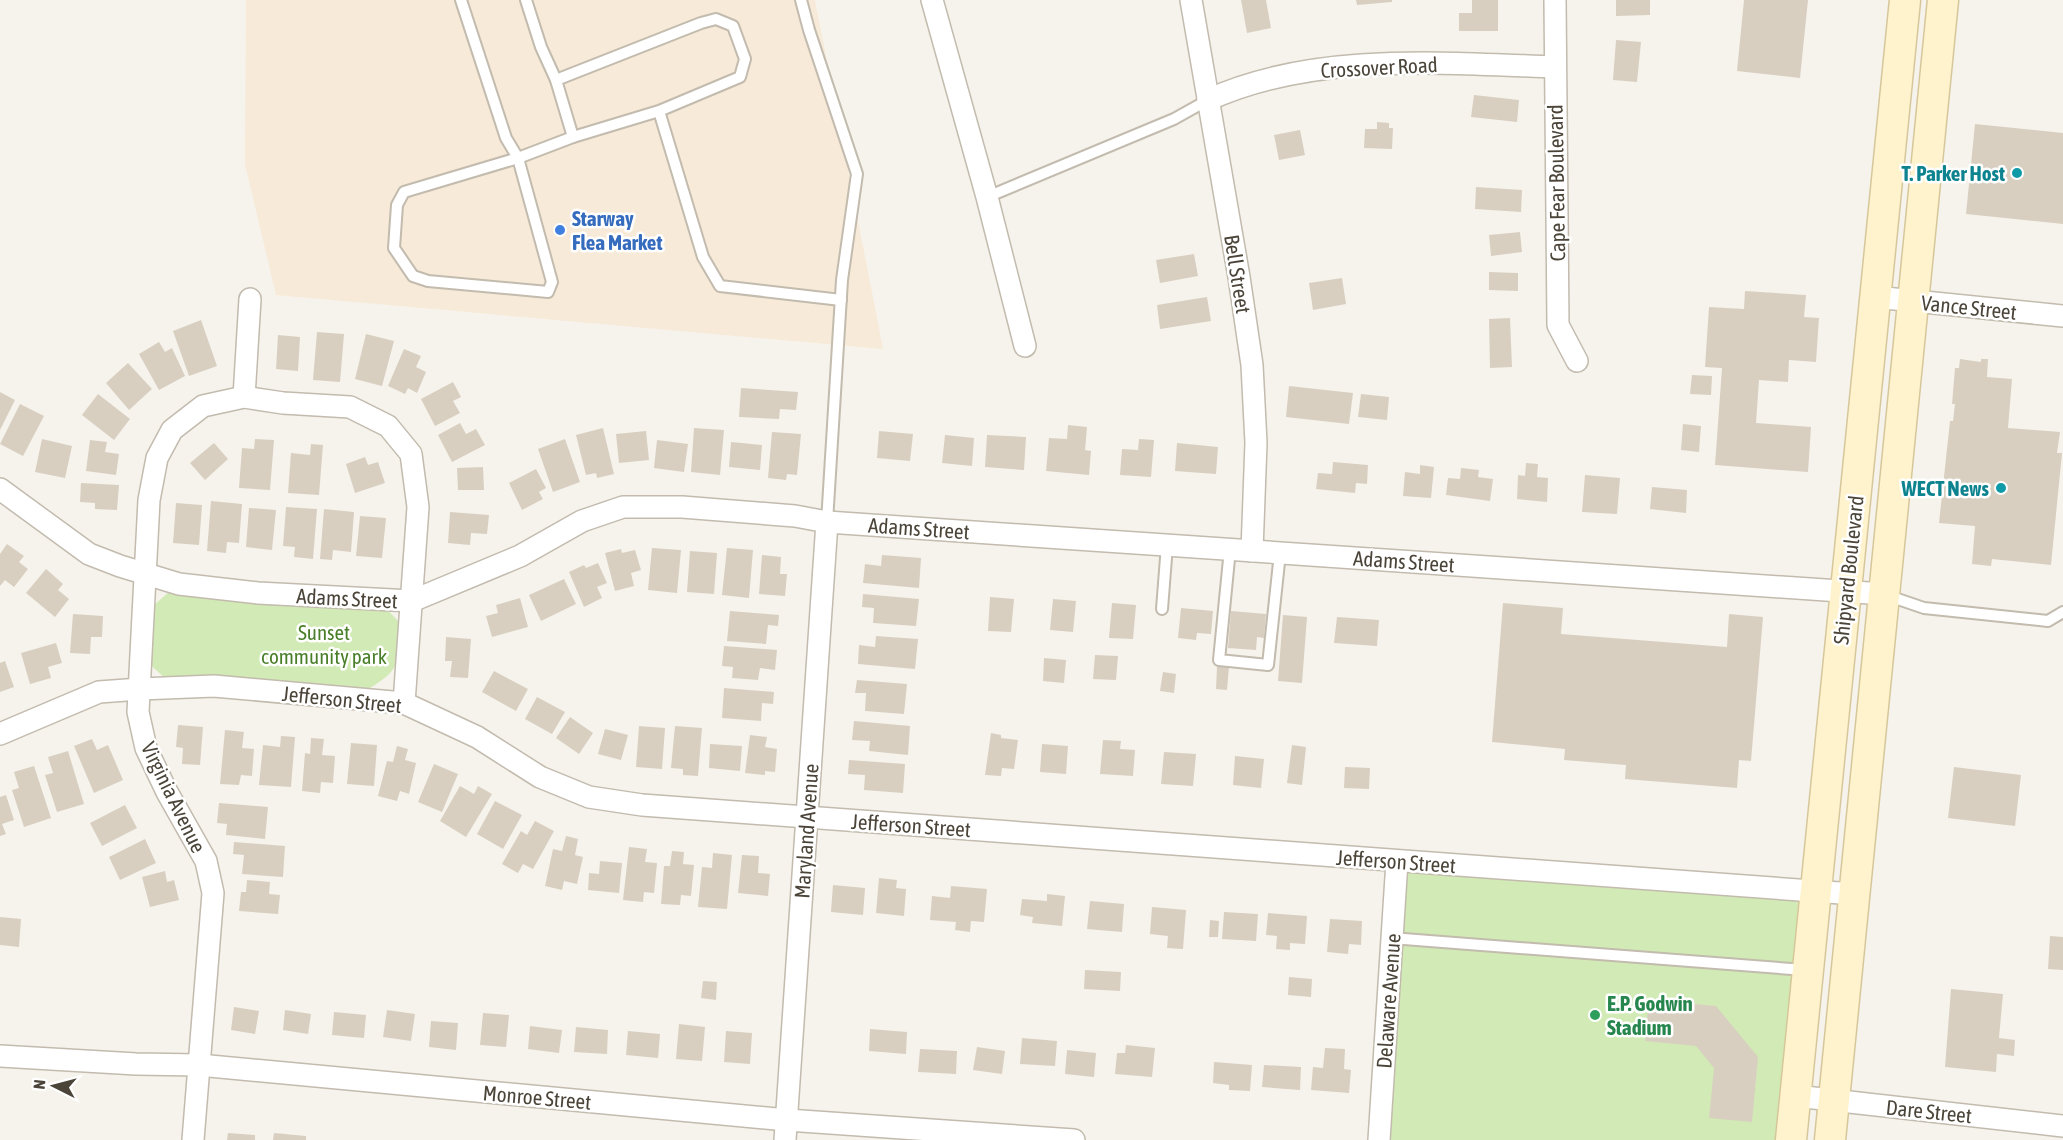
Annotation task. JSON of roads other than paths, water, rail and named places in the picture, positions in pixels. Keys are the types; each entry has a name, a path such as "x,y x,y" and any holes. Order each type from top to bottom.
{"main road":[{"name":"Shipyard Boulevard","path":"1791,1140 1905,0"},
{"name":"Shipyard Boulevard","path":"1830,1140 1943,0"}],"street":[{"path":"932,0 987,196 1025,346"},
{"name":"Bell Street","path":"1191,0 1252,365 1256,443 1252,551"},
{"name":"Cape Fear Boulevard","path":"1555,0 1558,325 1577,361"},
{"name":"Crossover Road","path":"1208,100 1265,79 1315,70 1374,65 1458,64 1555,67"},
{"name":"Vance Street","path":"1875,297 2063,316"},
{"path":"244,397 250,299"},
{"name":"Virginia Avenue","path":"194,1140 213,893 206,861 167,792 146,748 138,712 149,500 157,458 172,430 203,406 244,397 283,403 350,407 388,426 411,454 418,507 404,703"},
{"name":"Adams Street","path":"0,489 89,554 179,584 258,593 411,601 520,556 582,521 623,507 682,507 795,516 827,522 1884,594"},
{"name":"Maryland Avenue","path":"786,1130 827,522"},
{"name":"Jefferson Street","path":"0,734 99,692 214,686 404,703 477,737 540,777 589,796 642,806 1854,894"},
{"name":"Delaware Avenue","path":"1379,1140 1396,861"},
{"name":"Monroe Street","path":"0,1056 136,1064 199,1065 786,1130 1074,1140"},
{"name":"Dare Street","path":"1796,1096 2063,1126"}],"lane":[{"path":"461,0 506,138 519,158 552,282 548,292 428,281 413,276 394,248 397,205 404,192 519,158 573,137 659,111 740,76 745,59 733,26 716,19 701,22 556,80"},
{"path":"526,0 541,47 556,80 573,137"},
{"path":"801,0 857,174 841,300 827,522"},
{"path":"987,196 1174,119 1208,100"},
{"path":"659,111 703,257 720,286 841,300"},
{"path":"1162,609 1167,545"},
{"path":"1230,549 1219,660 1268,664 1280,553"},
{"path":"1884,594 1924,608 2048,621 2063,612"},
{"path":"1392,938 1809,970"}],"place":[{"name":"T. Parker Host","path":"2017,173"},
{"name":"Starway Flea Market","path":"560,230"},
{"name":"WECT News","path":"2001,488"},
{"name":"E.P. Godwin Stadium","path":"1595,1015"}],"park label":[{"name":"Sunset community park","path":"324,644"}]}
